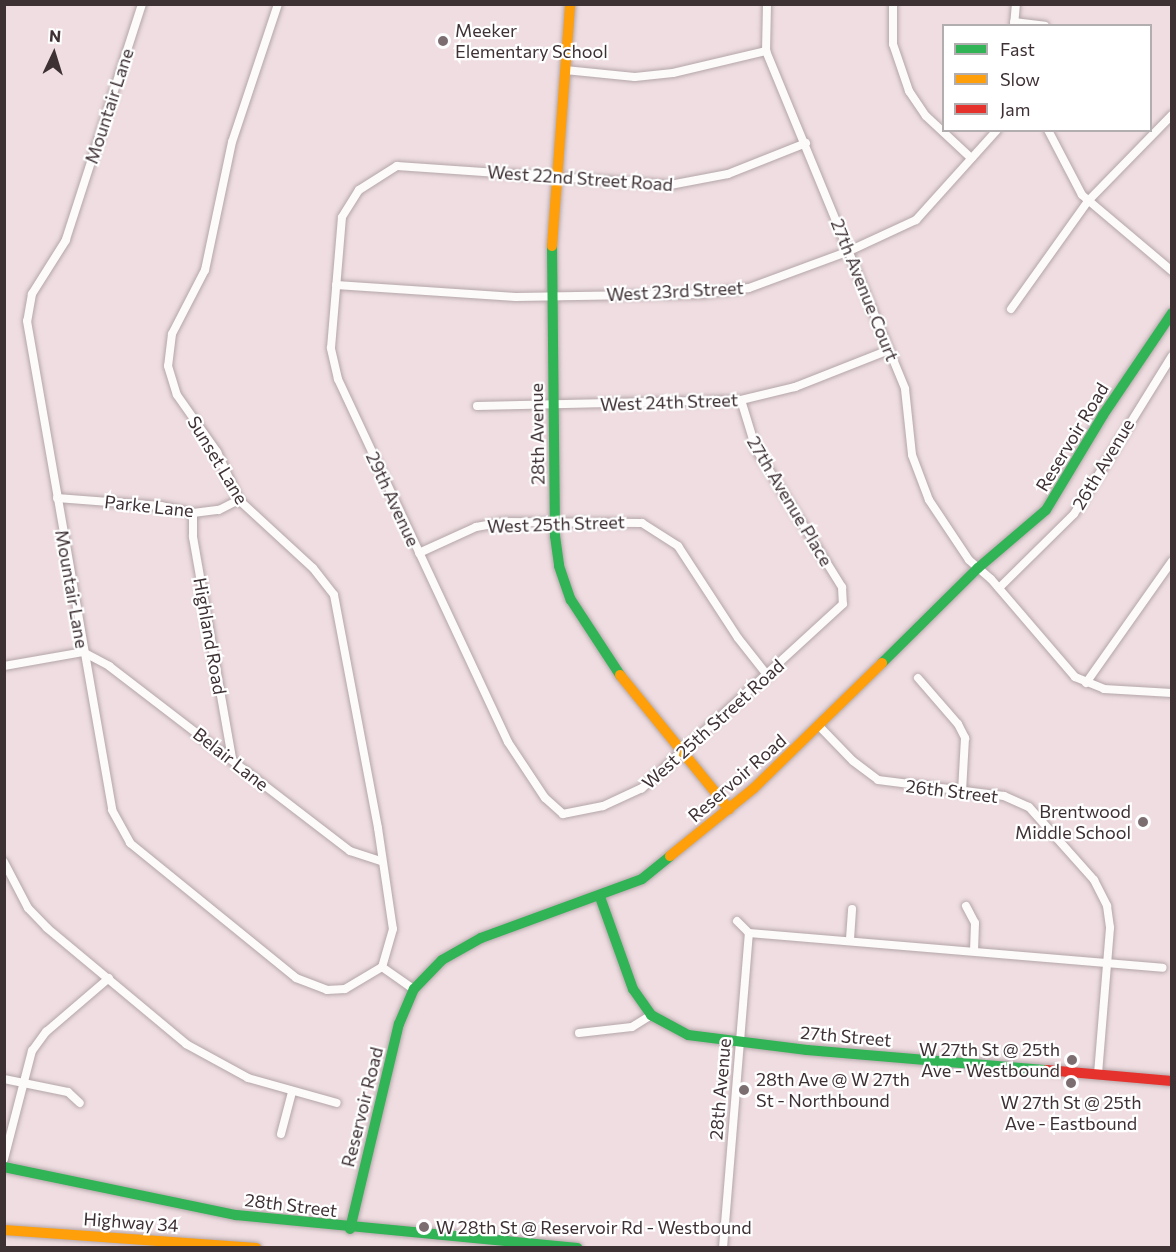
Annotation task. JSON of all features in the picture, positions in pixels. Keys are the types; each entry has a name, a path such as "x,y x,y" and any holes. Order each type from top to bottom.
{"main road":[{"name":"28th Avenue","path":"570,4 556,178 552,296 555,521 559,566 572,600 634,696 729,808"},
{"name":"Reservoir Road","path":"350,1229 399,1024 414,989 442,960 481,938 600,897 642,879 729,808 820,727 978,568 1035,522 1055,499 1103,415 1172,313"},
{"name":"27th Street","path":"600,897 628,980 651,1015 688,1035 741,1043 1172,1081"},
{"name":"28th Street","path":"4,1167 236,1215 350,1229 577,1248"},
{"name":"Highway 34","path":"4,1230 256,1248"}],"street":[{"name":"Mountair Lane","path":"142,4 66,240 28,307 28,335 112,810 130,843 296,978 314,987 345,990 382,967"},
{"name":"Sunset Lane","path":"278,4 232,142 205,270 175,325 168,358 177,395 217,452 239,500 313,568 333,595 378,828 381,861 393,929 382,967"},
{"name":"27th Avenue Court","path":"767,4 766,51 806,143 905,389 918,477 929,500 978,568 999,588 1071,673 1086,683"},
{"path":"893,4 893,44 909,91 926,116 942,131"},
{"path":"1014,24 1016,4"},
{"path":"565,70 635,77 673,73 766,51"},
{"path":"1011,309 1089,201 1172,115"},
{"path":"943,132 971,158"},
{"name":"West 23rd Street","path":"336,285 552,296 727,292 771,282 849,251 916,220 995,132"},
{"path":"1049,132 1089,201 1172,271"},
{"name":"West 22nd Street Road","path":"385,170 412,165 556,178 689,184 728,174 806,143"},
{"name":"29th Avenue","path":"385,170 359,190 345,208 339,228 331,348 338,379 508,742 546,798 563,814"},
{"name":"West 24th Street","path":"477,406 741,400 795,387 889,350"},
{"name":"26th Avenue","path":"999,588 1074,514 1172,356"},
{"name":"27th Avenue Place","path":"741,400 744,421 756,449 842,586 845,600"},
{"name":"Parke Lane","path":"57,498 161,506 193,513 219,510 239,500"},
{"name":"Highland Road","path":"193,513 193,537 231,759"},
{"name":"West 25th Street","path":"419,553 482,525 555,521 629,521 663,534 689,560 738,638 768,676"},
{"path":"1172,561 1086,683 1104,689 1172,693"},
{"name":"West 25th Street Road","path":"563,814 582,812 628,797 768,676 845,600"},
{"path":"4,666 83,652"},
{"name":"Belair Lane","path":"83,652 109,666 350,851 381,861"},
{"path":"918,678 958,724 964,738 962,791"},
{"name":"26th Street","path":"820,727 853,761 878,780 1016,801 1040,816 1059,837 1102,892 1110,928 1098,1073"},
{"path":"4,862 28,908 186,1044 225,1067 292,1092 337,1103"},
{"path":"966,906 975,923 974,950"},
{"path":"850,939 852,909"},
{"path":"737,921 748,933 850,939 1164,968"},
{"name":"28th Avenue","path":"723,1248 748,933"},
{"path":"382,967 414,989"},
{"path":"4,1159 22,1082 38,1041 108,978"},
{"path":"579,1033 632,1027 651,1015"},
{"path":"4,1078 68,1092 80,1103"},
{"path":"281,1134 292,1092"}],"traffic: fast":[{"path":"552,246 555,536 559,566 571,600 620,675"},
{"path":"882,663 978,568 1046,510 1103,415 1172,313"},
{"path":"350,1229 399,1024 414,989 442,960 481,938 642,879 670,856"},
{"path":"600,897 633,989 651,1015 688,1035 807,1050 1047,1070"},
{"path":"4,1167 236,1215 577,1248"}],"traffic: slow":[{"path":"552,246 570,4"},
{"path":"670,856 754,788 882,663"},
{"path":"620,675 729,809"},
{"path":"4,1230 256,1248"}],"traffic: jam":[{"path":"1047,1070 1172,1081"}],"place":[{"name":"Meeker Elementary School","path":"443,41"},
{"name":"Brentwood Middle School","path":"1143,822"},
{"name":"W 27th St @ 25th Ave - Westbound","path":"1072,1060"},
{"name":"W 27th St @ 25th Ave - Eastbound","path":"1071,1083"},
{"name":"28th Ave @ W 27th St - Northbound","path":"744,1090"},
{"name":"W 28th St @ Reservoir Rd - Westbound","path":"424,1227"}]}
